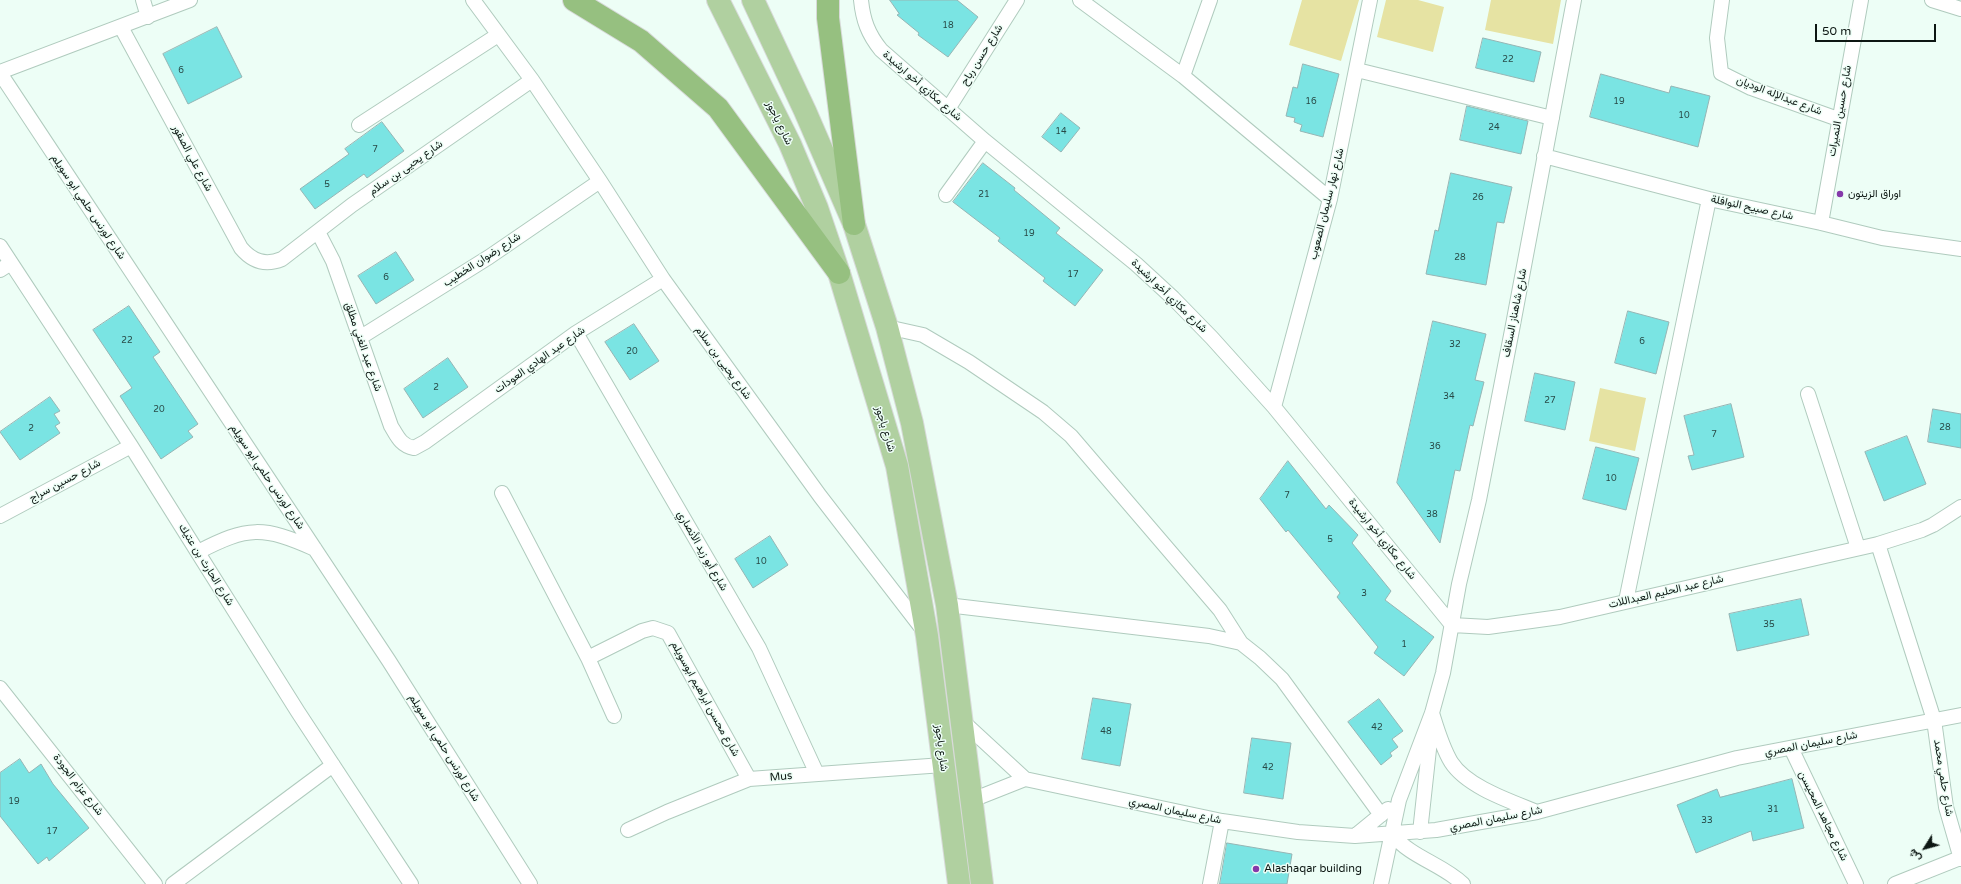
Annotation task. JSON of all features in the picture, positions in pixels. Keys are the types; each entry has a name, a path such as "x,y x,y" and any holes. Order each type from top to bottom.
{"highway":[{"path":"574,0 641,41 718,108 839,273"},
{"path":"828,0 828,18 854,224"}],"main road":[{"name":"شارع ياجوز","path":"718,0 790,144 817,208 839,273 896,466 928,636 959,884"},
{"path":"753,0 805,111 854,224 887,327 912,423 947,605 982,884"}],"street":[{"path":"143,0 148,17"},
{"path":"0,73 190,0"},
{"name":"شارع يحيى بن سلام","path":"473,0 532,80 600,181 663,279 820,496 928,636"},
{"name":"شارع مكازي أخو ارشيدة","path":"861,0 862,17 872,38 881,50 985,141 1136,264 1212,338 1274,407 1452,625"},
{"name":"شارع حسن رباح","path":"948,109 1017,0"},
{"path":"1080,0 1183,76 1330,199"},
{"path":"1183,76 1210,0"},
{"name":"شارع نهار سليمان الصعوب","path":"1274,407 1330,199 1370,0"},
{"name":"شارع شاهناز السقاف","path":"1452,625 1479,500 1574,0"},
{"name":"شارع عبدالإله الوديان","path":"1722,0 1717,38 1721,73 1751,88 1838,118"},
{"name":"شارع حسين النميرات","path":"1821,223 1838,118 1861,0"},
{"path":"1932,0 1961,9"},
{"name":"شارع علي الصقور","path":"121,27 241,248 248,256 263,263 272,263 282,259"},
{"path":"358,125 498,35"},
{"path":"1357,70 1552,118"},
{"name":"شارع لورنس حلمي ابو سويلم","path":"0,73 393,667 530,884"},
{"name":"شارع يحيى بن سلام","path":"282,259 416,160 532,80"},
{"path":"946,195 985,141"},
{"name":"شارع صبيح النوافلة","path":"1544,156 1709,199 1821,223 1882,238 1961,249"},
{"name":"شارع رضوان الخطيب","path":"361,337 489,257 600,181"},
{"path":"1626,601 1709,199"},
{"name":"شارع عبد الغني مطلق","path":"318,232 333,261 361,337 382,401 398,439 408,447 414,448 420,445"},
{"name":"شارع الحارث بن عتيك","path":"0,246 5,266 131,446 333,765 411,884"},
{"name":"شارع عبد الهادي العودات","path":"420,445 576,333 663,279"},
{"path":"887,327 923,334 969,362 1043,412 1071,436 1220,610 1241,643 1260,658 1282,679 1381,815"},
{"name":"شارع أبو زيد الأنصاري","path":"576,333 759,648 817,774"},
{"path":"1808,394 1858,548"},
{"name":"شارع حسين سراج","path":"0,516 131,446"},
{"path":"502,492 588,658 614,716"},
{"name":"شارع عبد الحليم العبداللات","path":"1452,625 1488,627 1560,617 1878,544 1933,525 1961,507"},
{"path":"198,552 227,537 244,533 268,532 286,536 315,549"},
{"name":"شارع حلمي محمد","path":"1878,544 1934,720 1946,807 1961,858 1895,884"},
{"path":"947,605 1209,636 1241,643"},
{"path":"1381,884 1399,800 1432,713 1443,673 1452,625"},
{"name":"شارع محسن ابراهيم ابوسويلم","path":"588,658 653,628 668,633 749,780"},
{"name":"شارع عزام الجودة","path":"0,688 155,884"},
{"path":"1432,713 1440,738 1451,762 1466,777 1490,793 1537,812"},
{"path":"1420,832 1432,713"},
{"name":"شارع سليمان المصري","path":"1025,779 1222,821 1298,832 1355,836 1392,834 1420,832 1537,812 1737,758 1961,715"},
{"path":"961,720 1025,779 972,800"},
{"name":"شارع مجاهد المحيسن","path":"1790,748 1856,884"},
{"path":"173,884 333,765"},
{"name":"Mus","path":"628,830 667,812 749,780 944,765"},
{"path":"1355,836 1399,800"},
{"path":"1210,884 1222,821"},
{"path":"1392,834 1401,845 1454,876 1463,884"}],"shaded area":[{"path":"1302,0 1359,0 1341,61 1289,45"},
{"path":"1386,0 1418,0 1444,7 1433,52 1377,37"},
{"path":"1491,0 1561,0 1553,44 1485,30"},
{"path":"1600,388 1646,398 1635,451 1589,441"}],"building":[{"path":"890,0 957,0 978,17 948,57 918,35 919,33 897,15 899,14"},
{"path":"217,27 242,77 188,104 163,54"},
{"path":"1483,38 1541,52 1534,82 1476,68"},
{"path":"1303,64 1339,74 1323,137 1300,131 1302,125 1294,122 1295,118 1286,116 1293,87 1297,88"},
{"path":"1601,74 1669,93 1671,86 1710,96 1698,147 1590,117"},
{"path":"1467,106 1528,121 1521,154 1460,140"},
{"path":"1061,113 1080,128 1061,152 1042,137"},
{"path":"382,122 404,151 367,178 364,174 315,209 300,189 349,154 345,149"},
{"path":"983,163 1015,188 1014,190 1060,228 1056,233 1103,270 1075,306 1043,281 1045,278 998,241 1000,238 953,202"},
{"path":"1451,173 1512,187 1504,223 1497,222 1486,285 1426,274 1435,230 1438,231"},
{"path":"396,252 414,280 376,304 358,276"},
{"path":"129,306 160,352 153,357 198,424 188,431 193,437 161,459 120,396 132,388 93,330"},
{"path":"1628,311 1669,322 1656,374 1615,363"},
{"path":"1433,321 1486,334 1475,380 1484,382 1473,426 1470,425 1460,471 1455,470 1440,543 1397,483"},
{"path":"634,324 659,361 630,380 605,342"},
{"path":"448,358 468,387 423,418 404,389"},
{"path":"1535,373 1575,382 1565,430 1525,421"},
{"path":"50,397 60,411 54,414 60,423 55,426 60,433 20,460 0,432"},
{"path":"1731,404 1744,457 1692,470 1688,456 1694,455 1684,416"},
{"path":"1933,409 1961,414 1961,448 1928,442"},
{"path":"1907,436 1926,484 1884,501 1865,452"},
{"path":"1596,447 1639,458 1626,510 1583,499"},
{"path":"1288,461 1326,509 1329,505 1358,535 1352,543 1391,591 1385,600 1434,637 1404,676 1374,653 1378,647 1337,597 1340,593 1288,530 1286,532 1260,499"},
{"path":"770,536 788,565 753,588 735,559"},
{"path":"1801,599 1809,635 1737,651 1729,614"},
{"path":"1093,698 1131,704 1120,766 1082,759"},
{"path":"1379,699 1403,731 1392,739 1398,747 1390,753 1392,756 1381,765 1348,722"},
{"path":"1252,738 1291,743 1283,799 1244,793"},
{"path":"20,759 29,773 41,764 53,784 89,828 49,861 47,857 38,864 0,816 0,773"},
{"path":"1792,779 1804,828 1753,841 1751,831 1696,853 1677,805 1717,789 1720,797"},
{"name":"Alashaqar building","path":"1227,843 1292,854 1287,884 1220,884"}],"place":[{"name":"اوراق الزيتون","path":"1840,194"},
{"name":"Alashaqar building","path":"1256,869"}]}
